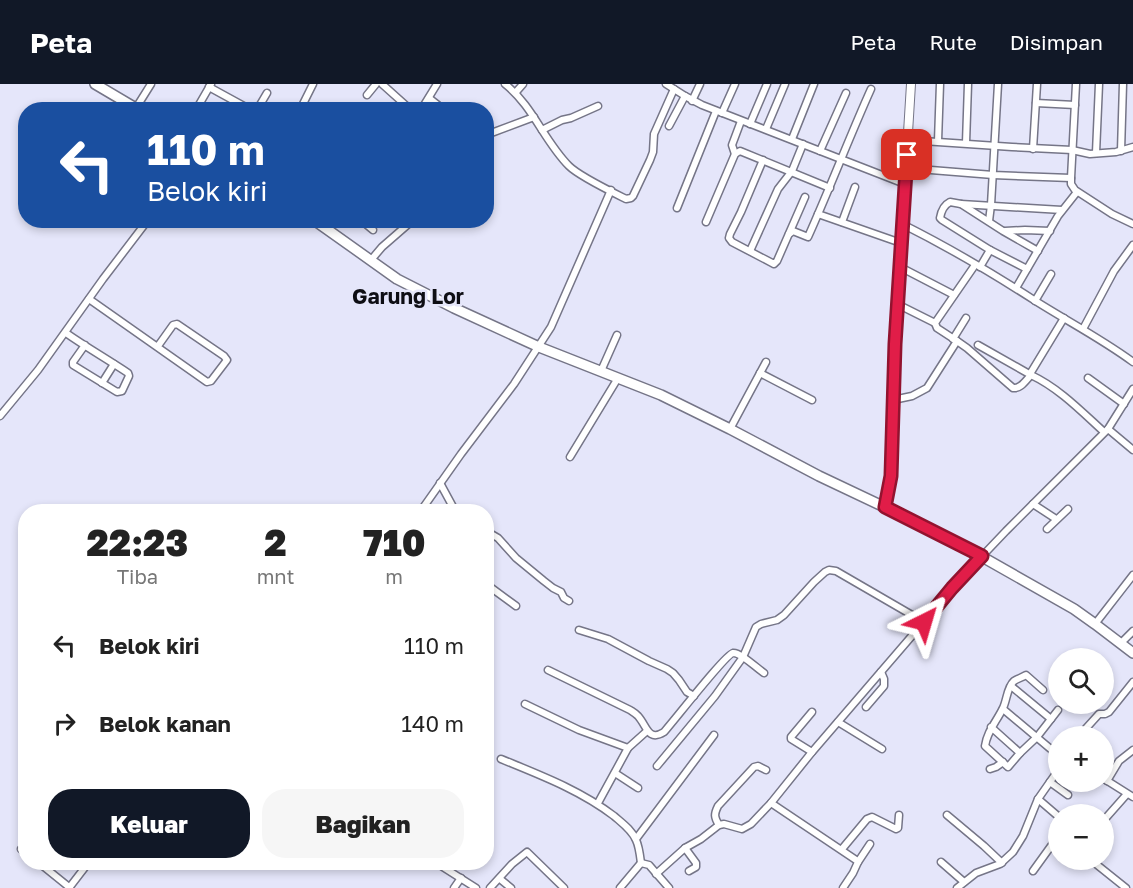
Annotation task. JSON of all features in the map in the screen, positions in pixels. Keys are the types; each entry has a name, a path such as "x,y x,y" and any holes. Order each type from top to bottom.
{"main road":[{"path":"101,85 126,102"},
{"path":"328,228 397,279 539,347 661,395 982,556 1095,624 1133,653"}],"street":[{"path":"141,102 151,84"},
{"path":"304,102 313,84"},
{"path":"367,95 376,84"},
{"path":"382,84 402,102"},
{"path":"426,102 437,84"},
{"path":"506,84 516,92 552,146 568,165 626,199 633,196 652,152 655,130 674,89"},
{"path":"516,92 523,84"},
{"path":"666,84 719,112 905,184"},
{"path":"693,100 700,84"},
{"path":"677,208 719,112 735,84"},
{"path":"750,124 767,84"},
{"path":"766,129 785,84"},
{"path":"792,139 814,84"},
{"path":"885,507 891,476 897,304 911,84"},
{"path":"938,141 940,84"},
{"path":"966,143 968,84"},
{"path":"989,221 998,84"},
{"path":"1033,148 1037,84"},
{"path":"1076,84 1072,186 1077,192 1112,214 1133,224"},
{"path":"1096,153 1099,84"},
{"path":"1121,151 1123,84"},
{"path":"200,102 210,85 238,102"},
{"path":"789,234 793,231 808,237 871,89"},
{"path":"262,102 267,93"},
{"path":"820,151 846,93"},
{"path":"669,126 685,96"},
{"path":"429,98 434,102"},
{"path":"1036,103 1075,105"},
{"path":"542,130 598,106"},
{"path":"494,132 534,117"},
{"path":"706,222 735,154 732,145 741,121"},
{"path":"908,140 1072,150 1085,153 1121,151 1133,147"},
{"path":"750,251 778,189 792,171 802,144"},
{"path":"735,154 743,152 830,188"},
{"path":"763,160 730,234 729,238 732,242 774,264 805,196"},
{"path":"906,168 1071,178"},
{"path":"842,222 855,188"},
{"path":"426,504 514,384 551,327 611,190"},
{"path":"1016,288 1062,210 1077,192"},
{"path":"1027,269 990,250 940,218 944,207 950,202 1062,210"},
{"path":"962,204 1038,251"},
{"path":"818,214 901,243"},
{"path":"902,224 1083,328 1133,362"},
{"path":"0,416 66,333 142,228"},
{"path":"370,260 404,228"},
{"path":"1004,231 1050,231"},
{"path":"1083,328 1114,271 1133,245"},
{"path":"935,323 990,250"},
{"path":"900,267 954,296"},
{"path":"1035,301 1051,274"},
{"path":"89,299 208,382 227,360 177,324 173,325 158,346"},
{"path":"897,304 935,323 937,328 974,353 1013,388 1020,387 1031,375 1064,318"},
{"path":"893,400 912,396 927,388 966,318"},
{"path":"66,333 85,345 129,374 122,391 117,392 73,364 85,345"},
{"path":"601,371 617,335"},
{"path":"978,345 1064,397 1133,450"},
{"path":"730,429 766,362"},
{"path":"102,383 114,364"},
{"path":"760,374 812,400"},
{"path":"570,457 618,378"},
{"path":"1088,378 1124,404"},
{"path":"656,874 685,848 719,825 744,828 751,824 952,588 1106,431 1133,389"},
{"path":"440,483 451,504"},
{"path":"1033,504 1056,519"},
{"path":"1047,529 1068,508"},
{"path":"494,536 527,568 561,592 569,601"},
{"path":"657,766 715,696 743,657 756,627 777,620 784,615 814,582 829,570 836,571 924,622"},
{"path":"1095,624 1133,575"},
{"path":"494,590 516,606"},
{"path":"579,630 608,639 667,669 673,673 687,692 694,696"},
{"path":"1120,643 1133,631"},
{"path":"548,670 630,710 638,716 647,731 655,735 664,732 731,653 743,657 764,674"},
{"path":"866,707 884,686 881,672"},
{"path":"1043,690 1026,675 1016,679 1011,686 1003,709 988,733 985,746 1008,767 1037,737 1055,714"},
{"path":"1088,726 1099,714 1108,712 1133,682"},
{"path":"1011,686 1051,719"},
{"path":"525,704 579,730 628,748"},
{"path":"1003,709 1048,746"},
{"path":"812,712 791,739 812,752"},
{"path":"838,722 882,749"},
{"path":"991,727 1020,753"},
{"path":"598,804 628,748 647,731"},
{"path":"636,840 714,735"},
{"path":"1114,768 1133,750"},
{"path":"501,759 568,787 598,804 622,823 636,840 641,863"},
{"path":"990,768 1003,762"},
{"path":"719,825 714,813 718,806 754,767 758,766 766,770"},
{"path":"615,772 638,788"},
{"path":"941,862 960,886 980,871 997,866 1013,852 1038,799 1048,785"},
{"path":"1114,785 1130,795 1114,810"},
{"path":"1064,792 1068,795"},
{"path":"1038,799 1048,808"},
{"path":"771,803 858,862"},
{"path":"842,849 867,819 872,817 896,829 899,815"},
{"path":"947,815 1002,862"},
{"path":"843,888 870,844"},
{"path":"685,848 696,863 696,867 689,871"},
{"path":"1033,871 1048,851"},
{"path":"490,888 512,864 527,852 564,888"},
{"path":"641,863 649,865 669,888"},
{"path":"620,888 641,863"},
{"path":"48,870 69,887 83,870"},
{"path":"448,870 476,888"},
{"path":"1104,870 1126,888"},
{"path":"454,888 461,878"},
{"path":"500,879 511,888"}],"district":[{"name":"Garung Lor","path":"408,297"}],"route":[{"path":"907,155 895,344 891,476 885,507 982,556 924,622"}]}
